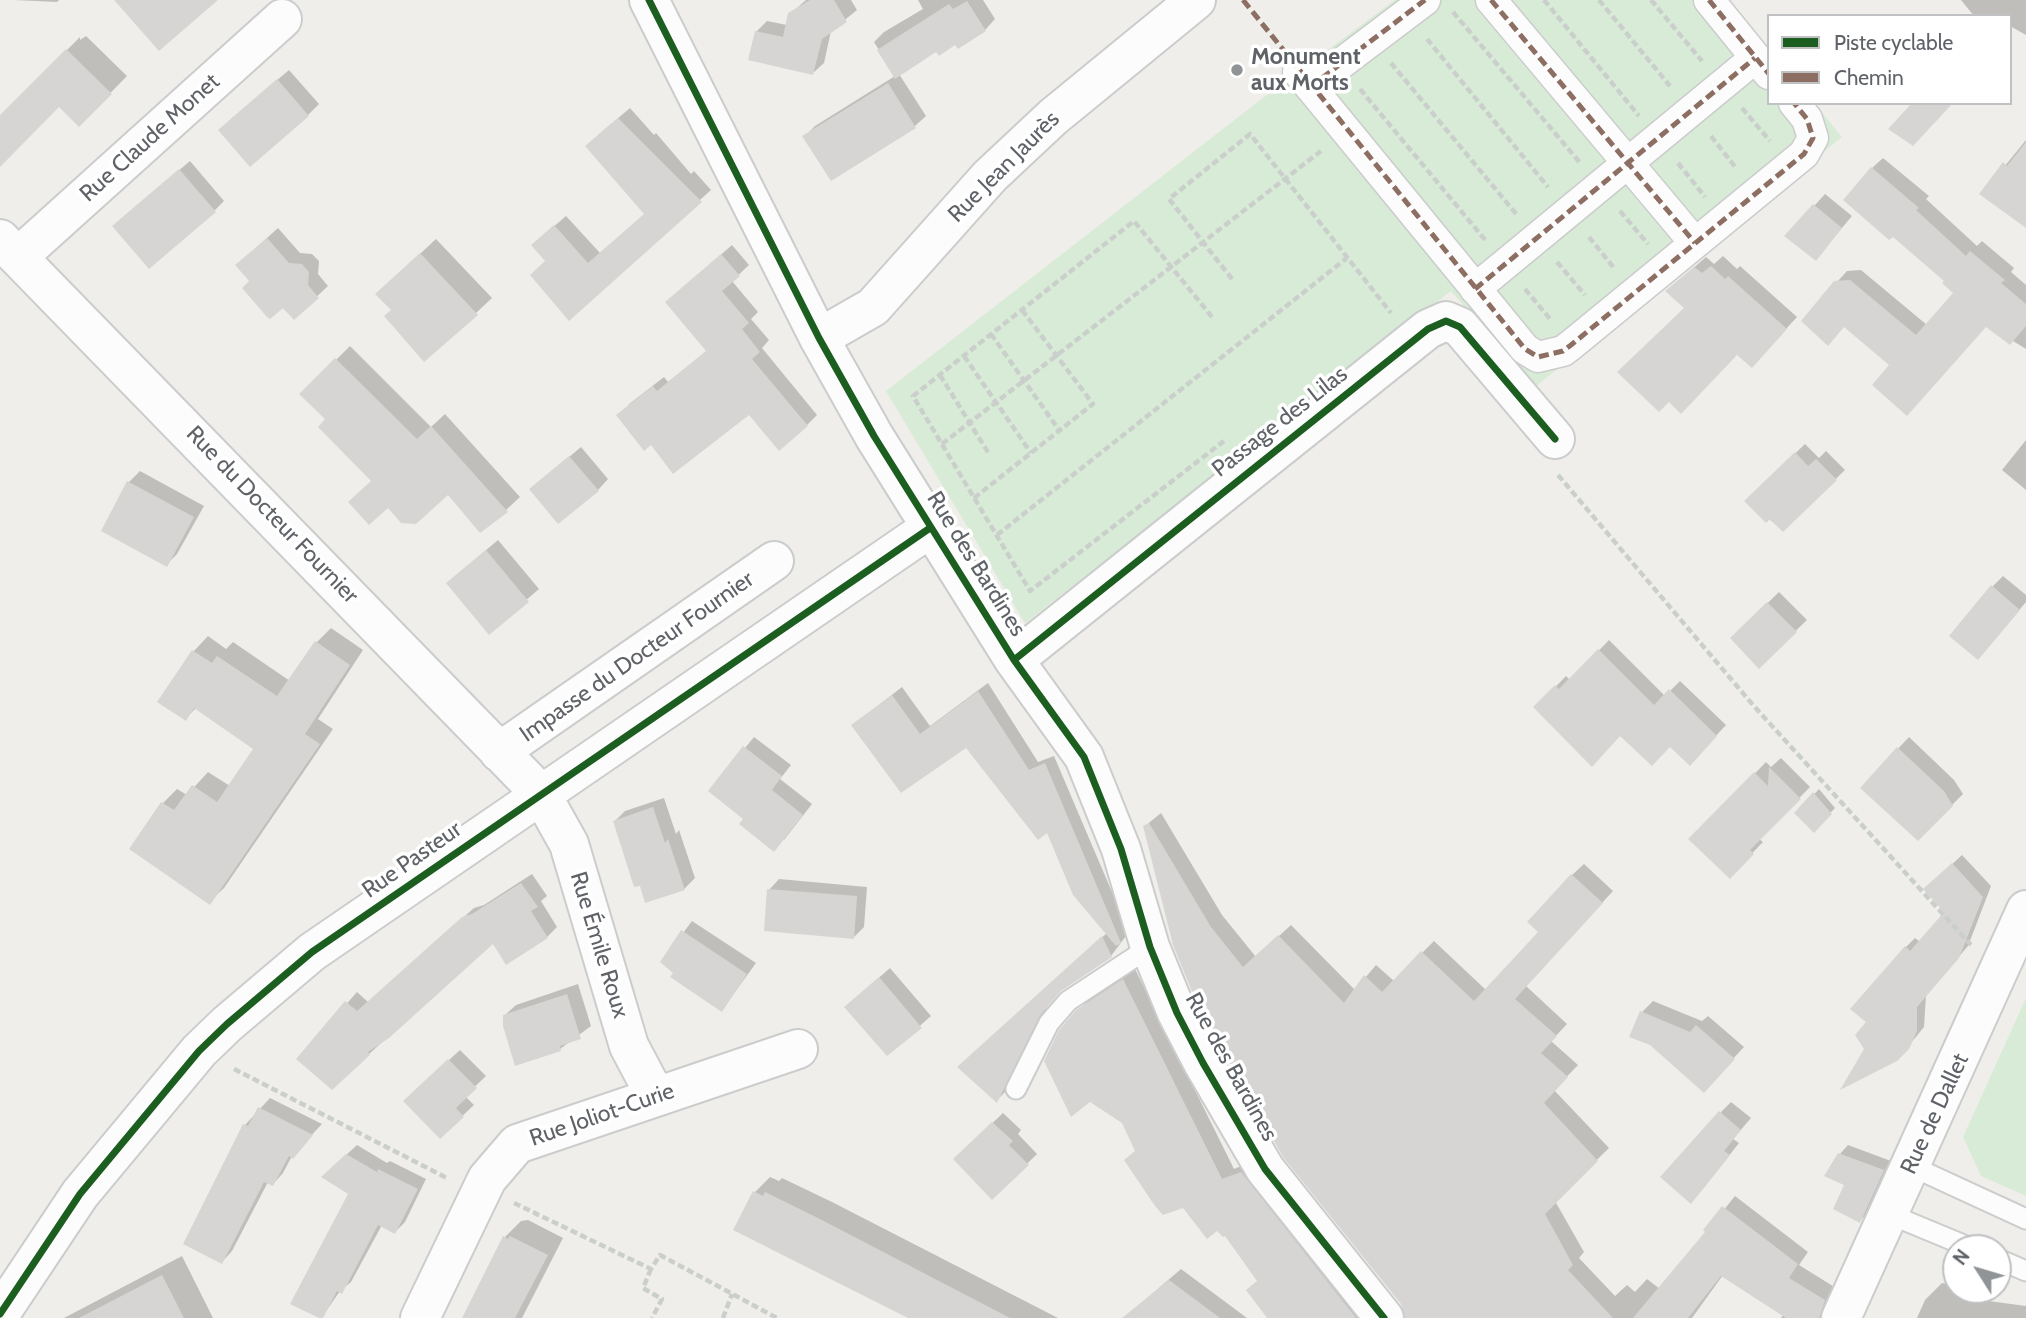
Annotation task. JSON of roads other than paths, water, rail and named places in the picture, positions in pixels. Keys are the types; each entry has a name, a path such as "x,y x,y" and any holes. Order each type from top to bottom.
{"street":[{"name":"Rue des Bardines","path":"649,0 819,338 930,527 1013,660 1084,757 1121,849 1150,947 1177,1013 1265,1170 1384,1318"},
{"name":"Rue Jean Jaurès","path":"819,338 873,307 990,176 1063,108 1196,0"},
{"path":"1490,0 1695,243"},
{"path":"1475,289 1658,138 1762,66 1709,0"},
{"path":"1428,8 1372,40 1340,64 1304,80 1525,349 1538,357 1563,351 1571,345 1804,155 1813,138 1807,119 1796,105"},
{"name":"Rue Claude Monet","path":"9,248 282,19"},
{"name":"Rue du Docteur Fournier","path":"9,248 541,794"},
{"name":"Passage des Lilas","path":"1013,660 1428,329 1447,321 1460,327 1555,439"},
{"name":"Rue Pasteur","path":"0,1314 80,1194 199,1051 312,952 930,527"},
{"name":"Impasse du Docteur Fournier","path":"499,752 774,561"},
{"name":"Rue Émile Roux","path":"541,794 569,844 629,1046 656,1097"},
{"name":"Rue de Dallet","path":"1841,1318 2026,909"},
{"name":"Rue Joliot-Curie","path":"420,1318 487,1179 517,1144 798,1049"}],"lane":[{"path":"1016,1089 1049,1023 1068,1001 1150,947"},
{"path":"1911,1166 2026,1219"},
{"path":"1889,1213 1942,1236"}],"place":[{"name":"Monument aux Morts","path":"1237,70"}]}
